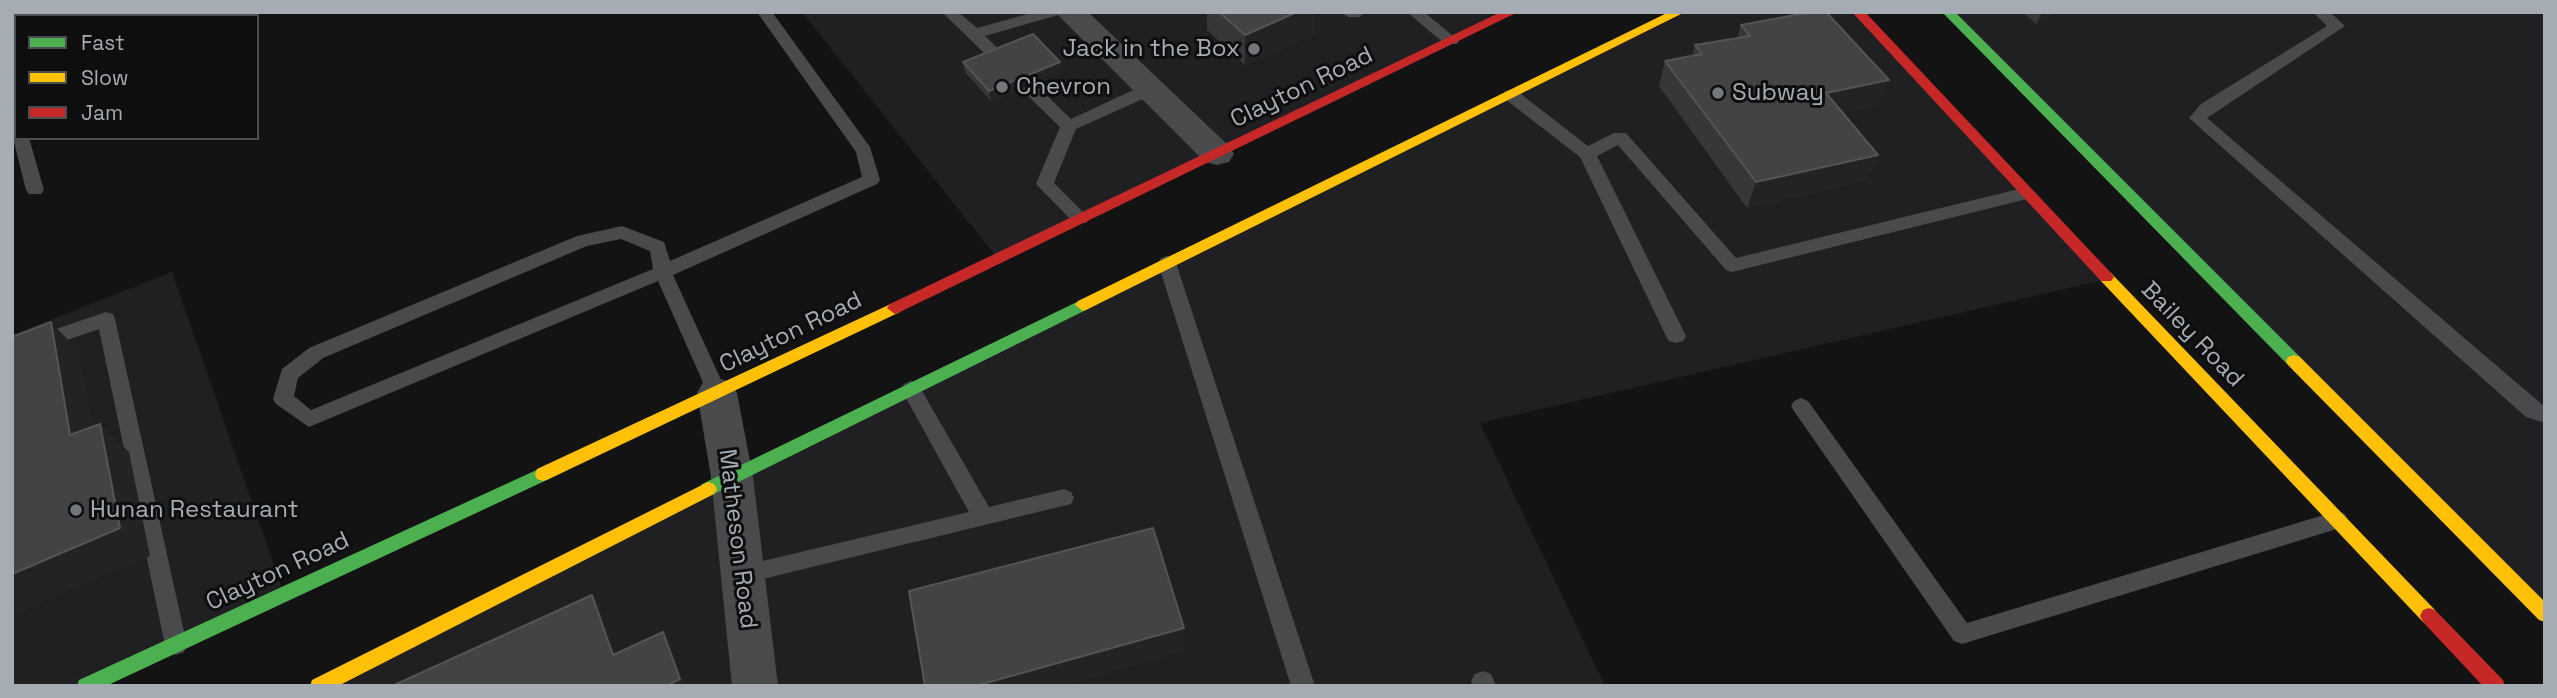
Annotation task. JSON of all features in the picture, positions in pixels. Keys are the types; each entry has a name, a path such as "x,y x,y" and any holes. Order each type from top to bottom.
{"main road":[{"name":"Clayton Road","path":"86,686 717,393 1512,12"},
{"path":"319,686 732,477 1679,12"},
{"name":"Bailey Road","path":"1858,12 2496,686"},
{"path":"1948,12 2545,614"}],"street":[{"path":"1070,12 1217,154"},
{"name":"Matheson Road","path":"717,393 732,477 755,686"}],"lane":[{"path":"717,393 663,272 658,247 622,232 583,240 316,353 289,374 283,399 309,419 663,272 871,180 864,151 764,12"},
{"path":"950,12 1069,126"},
{"path":"974,34 1053,12"},
{"path":"1348,12 1359,12"},
{"path":"1414,12 1451,41"},
{"path":"2320,12 2337,26 2207,108 2197,118 2533,411 2545,415"},
{"path":"1080,219 1045,184 1069,126 1150,89"},
{"path":"1510,95 1587,154 1676,336"},
{"path":"1587,154 1620,137 1732,265 2027,193"},
{"path":"22,140 35,190"},
{"path":"1167,263 1303,686"},
{"path":"12,352 106,319 176,645"},
{"path":"911,389 982,515"},
{"path":"1801,406 1962,634 2337,520"},
{"path":"743,575 982,515 1064,498"}],"shaded area":[{"path":"802,12 1512,12 998,259"},
{"path":"1679,12 1858,12 2108,279 1480,423 1605,686 319,686"},
{"path":"1948,12 2545,12 2545,614"},
{"path":"172,272 284,594 86,686 12,686 12,335"}],"building":[{"path":"1219,12 1297,12 1245,35"},
{"path":"1811,12 1826,12 1889,80 1826,93 1878,155 1756,182 1665,61 1702,54 1695,45 1750,36 1741,25"},
{"name":"Chevron","path":"1033,34 1060,62 989,91 963,62"},
{"name":"Hunan Restaurant","path":"51,322 70,435 100,424 120,528 12,574 12,337"},
{"path":"1153,528 1184,628 975,686 925,686 909,591"},
{"path":"592,595 613,655 663,632 680,679 666,686 392,686"}],"traffic: fast":[{"path":"1948,12 2294,361"},
{"path":"708,489 1083,305"},
{"path":"86,686 543,474"}],"traffic: slow":[{"path":"1083,305 1679,12"},
{"path":"2106,277 2429,616"},
{"path":"543,474 895,308"},
{"path":"2294,361 2545,614"},
{"path":"319,686 708,489"}],"traffic: jam":[{"path":"895,308 1512,12"},
{"path":"1858,12 2106,277"},
{"path":"2429,616 2496,686"}],"place":[{"name":"Jack in the Box","path":"1254,49"},
{"name":"Chevron","path":"1002,87"},
{"name":"Subway","path":"1718,93"},
{"name":"Hunan Restaurant","path":"76,510"}]}
